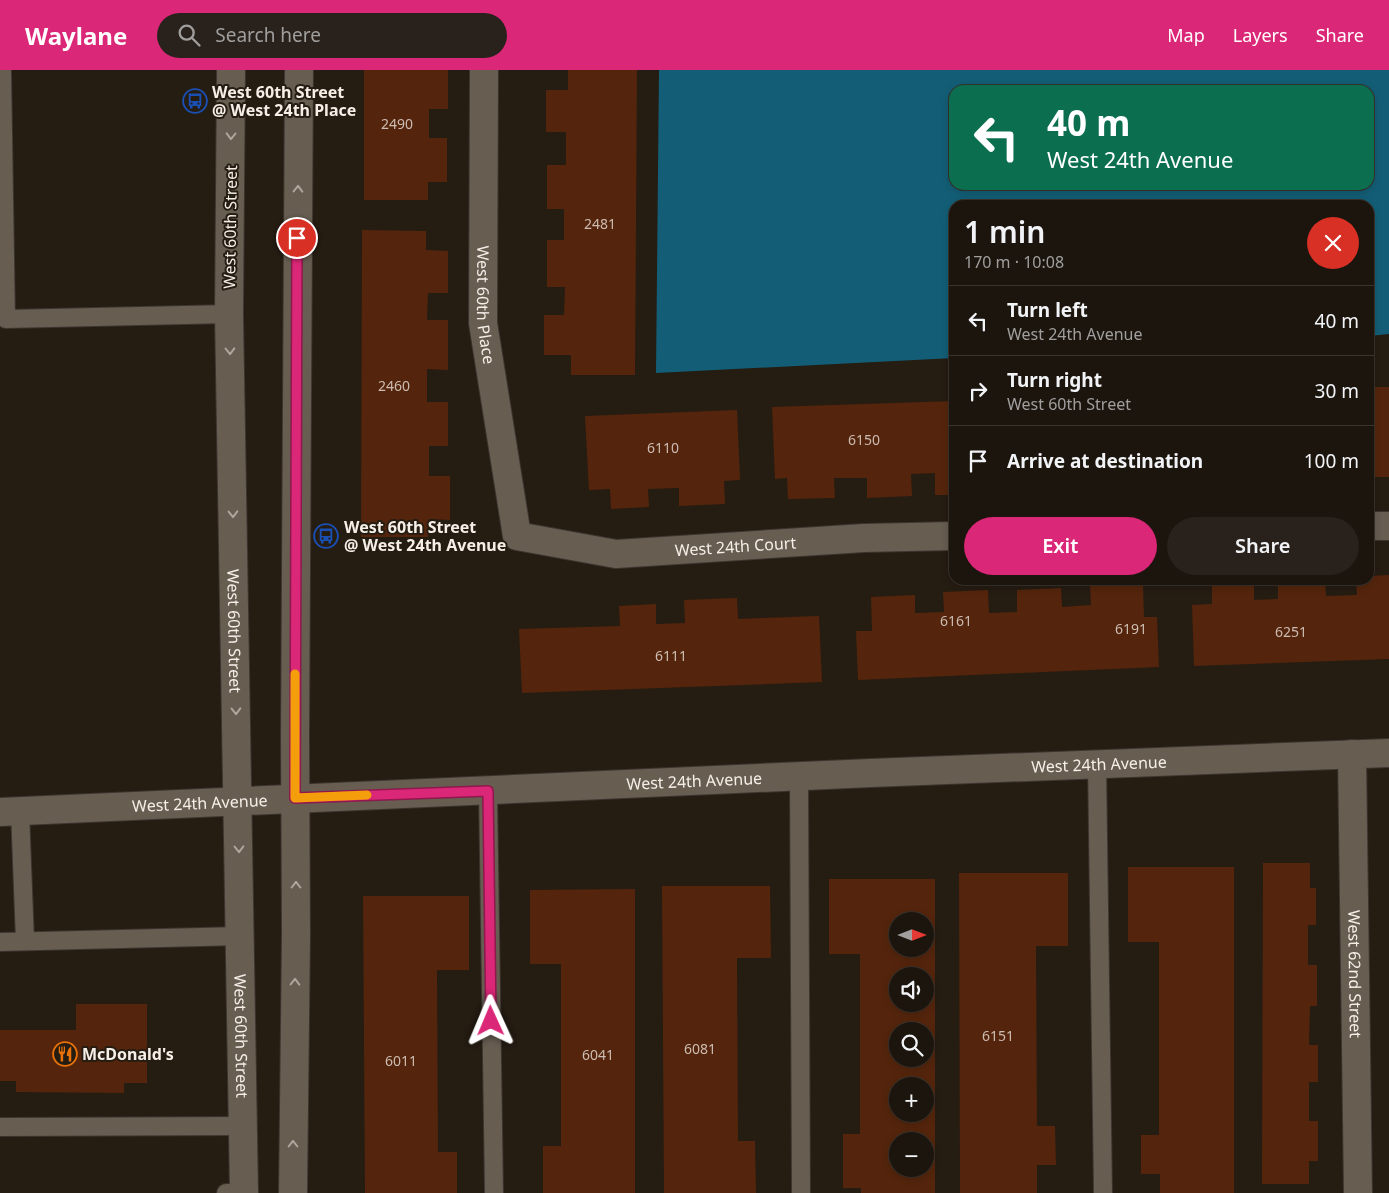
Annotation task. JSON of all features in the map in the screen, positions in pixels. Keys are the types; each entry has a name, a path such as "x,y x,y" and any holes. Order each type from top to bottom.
{"street":[{"name":"West 60th Street","path":"231,70 229,314 244,1193"},
{"path":"293,1193 296,934 299,70"},
{"name":"West 60th Place","path":"484,70 483,323 517,536"},
{"path":"1374,526 1389,526"},
{"name":"West 24th Court","path":"517,536 616,554 864,538 949,536"},
{"name":"West 24th Avenue","path":"10,811 1389,753"},
{"name":"West 62nd Street","path":"1352,754 1358,1193"}],"lane":[{"path":"2,70 3,319 229,314"},
{"path":"1097,764 1103,1193"},
{"path":"799,777 801,1193"},
{"path":"488,791 494,1193"},
{"path":"10,811 25,941"},
{"path":"0,942 240,936"},
{"path":"0,1127 244,1126"},
{"path":"226,1193 244,1193"}],"water":[{"path":"659,70 1389,70 1389,334 1374,336 1374,200 949,200 949,358 656,373"}],"building":[{"path":"364,70 448,70 448,109 429,109 429,138 447,138 447,182 428,182 428,200 364,200"},
{"path":"568,70 637,70 635,375 571,375 571,355 544,355 544,315 564,315 565,287 547,287 547,240 564,240 564,209 547,209 547,165 566,165 566,132 546,132 546,90 568,90"},
{"path":"191,93 199,93 199,109 192,109"},
{"path":"362,230 426,231 426,250 448,251 448,293 428,293 427,320 448,320 448,370 427,369 427,402 448,402 448,446 429,446 429,476 450,476 450,520 429,519 428,537 361,537"},
{"path":"1374,387 1389,387 1389,477 1374,477"},
{"path":"949,401 949,495 935,495 935,473 911,474 912,496 867,498 867,478 834,478 835,498 788,499 787,478 775,479 772,407"},
{"path":"737,410 740,480 724,481 725,504 679,506 679,488 648,489 649,507 611,509 610,489 589,490 585,416"},
{"path":"1389,575 1389,659 1194,666 1192,605 1212,604 1212,585 1254,585 1254,600 1278,599 1278,585 1325,585 1326,596 1357,595 1356,585 1374,585 1374,576"},
{"path":"1143,585 1144,617 1157,617 1159,667 858,680 856,631 872,631 871,597 915,595 915,613 944,612 943,592 988,590 989,613 1017,612 1017,590 1061,588 1062,607 1091,605 1090,586"},
{"path":"737,598 738,619 819,616 822,682 522,693 519,629 620,626 619,606 656,604 656,624 685,623 684,600"},
{"path":"1263,863 1310,863 1310,888 1316,888 1316,925 1308,925 1308,965 1317,965 1317,1006 1310,1006 1309,1045 1318,1045 1318,1082 1309,1082 1309,1121 1318,1121 1318,1161 1309,1161 1309,1184 1262,1184"},
{"path":"1128,867 1234,867 1234,1193 1160,1193 1160,1174 1141,1174 1141,1135 1159,1135 1159,942 1128,942"},
{"path":"959,873 1068,873 1068,946 1036,946 1037,1126 1055,1126 1056,1165 1037,1165 1037,1193 960,1193"},
{"path":"829,879 935,879 935,1193 861,1193 861,1188 843,1188 843,1134 860,1134 860,954 829,954"},
{"path":"662,886 770,886 771,958 737,958 738,1141 755,1141 756,1193 664,1193"},
{"path":"635,889 635,1193 543,1193 543,1146 561,1146 561,964 530,964 530,890"},
{"path":"363,896 469,896 469,970 437,970 438,1152 457,1152 457,1193 365,1193"},
{"path":"76,1004 147,1004 147,1083 124,1083 124,1093 16,1092 16,1081 0,1081 0,1030 76,1030"}],"slow traffic":[{"path":"295,674 295,798 367,795"}],"place":[{"name":"West 60th Street @ West 24th Place","path":"195,101"},
{"name":"West 60th Street @ West 24th Avenue","path":"326,536"},
{"name":"McDonald's","path":"65,1054"}],"route":[{"path":"297,238 295,798 488,791 491,1021"}]}
